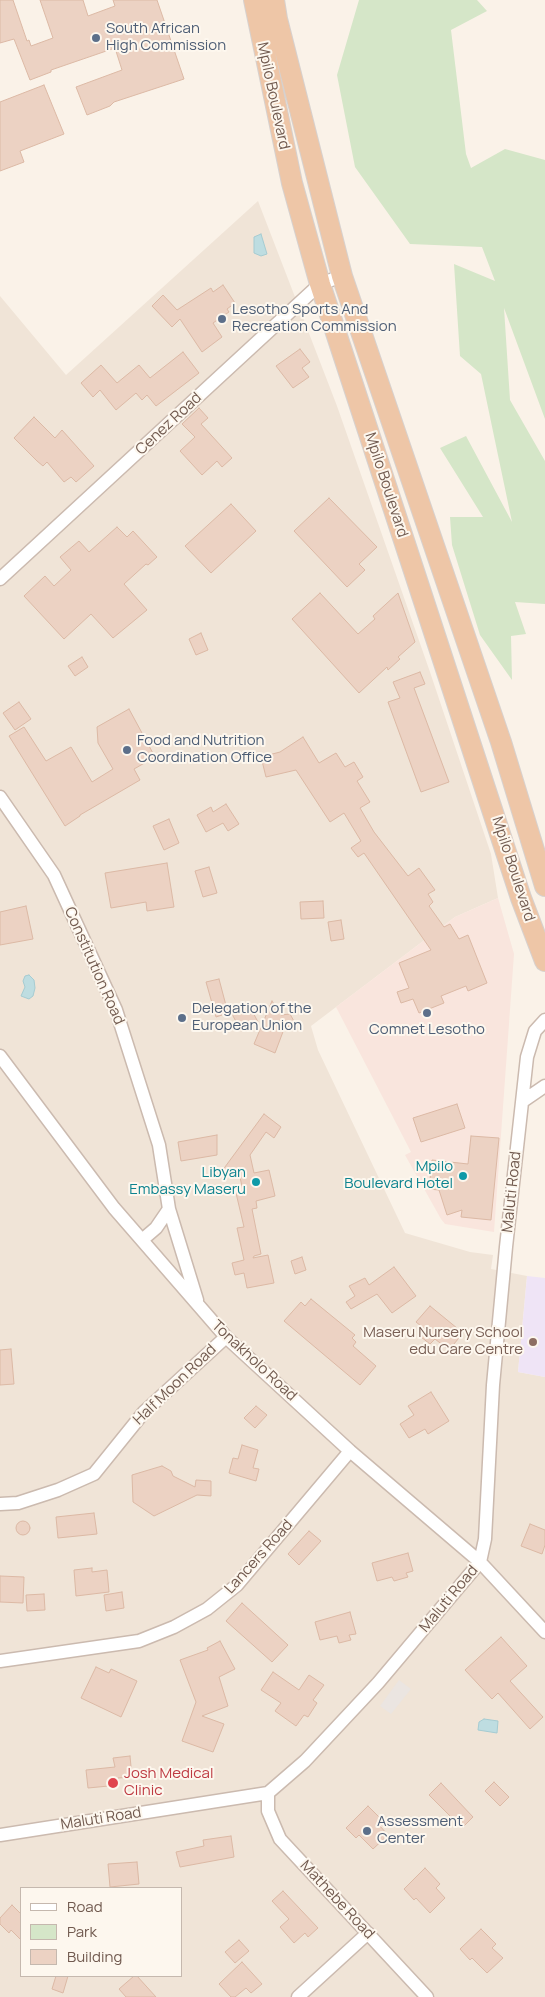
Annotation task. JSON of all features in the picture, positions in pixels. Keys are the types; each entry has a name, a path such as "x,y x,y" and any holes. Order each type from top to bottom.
{"highway":[{"name":"Mpilo Boulevard","path":"254,0 292,183 320,284 521,898 545,961"},
{"name":"Mpilo Boulevard","path":"274,0 277,19 342,276 500,742 545,886"}],"street":[{"name":"Cenez Road","path":"0,578 320,284 342,276"},
{"name":"Constitution Road","path":"0,797 54,875 116,1010 159,1145 169,1209 199,1305"},
{"name":"Maluti Road","path":"0,1835 268,1793 305,1760 378,1683 480,1562 485,1539 493,1385 527,1056 535,1031 545,1020"},
{"name":"Tonakholo Road","path":"0,1056 114,1208 226,1337 350,1451 480,1562 545,1632"},
{"path":"523,1101 545,1086"},
{"path":"142,1240 156,1228 169,1209"},
{"name":"Half Moon Road","path":"0,1504 18,1503 58,1490 94,1474 144,1412 226,1337"},
{"name":"Lancers Road","path":"0,1661 138,1641 174,1627 207,1609 237,1585 350,1451"},
{"name":"Mathebe Road","path":"268,1793 268,1811 280,1839 427,1997"},
{"path":"298,1997 368,1933"}],"shaded area":[{"path":"258,201 337,406 491,854 498,898 455,917 311,1026 318,1050 405,1233 470,1252 493,1255 491,1269 527,1276 518,1372 545,1377 545,1997 0,1997 0,296 66,375"},
{"path":"498,898 514,954 494,1232 445,1224 441,1219 405,1155 411,1152 336,1007 455,917"},
{"name":"Maseru Nursery School edu Care Centre","path":"527,1276 545,1278 545,1377 518,1372"},
{"path":"399,1680 411,1689 391,1714 380,1706"}],"green space":[{"path":"359,0 477,0 487,11 451,30 466,154 471,168 505,149 545,160 545,419 504,308 510,400 545,461 545,604 515,602 526,634 511,636 512,680 480,635 452,545 450,517 483,517 440,448 466,436 512,522 481,374 460,356 454,264 495,281 482,247 410,244 355,167 337,75"}],"water":[{"path":"261,234 267,254 261,256 254,253 254,237"},
{"path":"29,975 34,980 35,988 33,996 29,999 21,996 25,987 23,981 25,976"},
{"path":"484,1719 498,1721 497,1733 478,1730 479,1722"}],"building":[{"path":"0,0 13,0 27,41 29,40 31,46 53,38 40,0 83,0 88,16 115,6 113,0 157,0 184,79 114,102 110,106 87,115 76,87 122,70 115,48 51,70 51,72 30,80 14,39 0,43"},
{"path":"44,85 64,134 20,151 24,162 0,171 0,102"},
{"path":"223,285 235,303 227,309 229,312 213,323 222,337 202,352 180,319 172,327 152,306 163,295 177,310 211,288 213,292"},
{"path":"300,349 310,362 302,368 309,377 293,388 276,366"},
{"path":"183,352 199,373 156,406 147,395 142,400 136,393 116,410 100,390 93,397 81,383 101,365 117,383 139,365 150,378"},
{"path":"199,408 208,418 201,424 232,458 222,467 217,461 202,475 180,451 195,437 182,424"},
{"path":"34,417 55,438 62,430 94,466 76,482 71,477 64,482 47,462 43,466 14,438"},
{"path":"329,498 377,547 359,564 365,570 347,587 294,531"},
{"path":"231,504 256,531 211,573 185,546"},
{"path":"117,527 127,537 133,531 157,557 148,565 146,564 124,584 147,610 113,638 91,614 64,639 24,596 45,576 54,586 71,570 60,557 79,541 89,552"},
{"path":"320,593 358,634 375,619 373,616 398,593 415,642 398,657 400,659 388,670 387,667 359,693 292,619"},
{"path":"201,633 208,650 196,655 189,639"},
{"path":"82,657 88,667 75,676 68,666"},
{"path":"420,672 425,684 414,688 449,782 421,792 388,702 400,698 393,682"},
{"path":"19,702 31,719 15,730 3,713"},
{"path":"129,709 155,757 134,769 140,780 80,815 65,826 9,736 24,727 46,761 71,747 92,782 113,769 98,743 97,727"},
{"path":"303,737 319,763 336,753 345,767 354,762 363,777 357,781 370,802 360,808 374,832 408,876 419,868 435,890 428,894 433,902 429,906 444,927 450,924 459,939 468,935 487,983 468,991 466,986 441,996 444,1003 419,1013 413,999 401,1003 397,992 409,988 399,963 431,950 364,853 358,857 351,848 361,841 344,813 330,822 296,770 266,777 261,757 280,752"},
{"path":"226,804 239,824 228,831 223,823 206,832 197,815 211,807 213,812"},
{"path":"169,819 179,843 164,850 153,826"},
{"path":"167,863 174,907 147,911 146,902 111,908 105,873"},
{"path":"209,867 217,893 203,897 195,871"},
{"path":"323,901 324,918 301,919 300,902"},
{"path":"26,906 33,939 0,945 0,912"},
{"path":"341,920 344,939 331,941 328,922"},
{"path":"219,979 228,1013 216,1017 206,982"},
{"path":"272,1001 281,1015 290,1014 295,1023 284,1029 275,1053 254,1044"},
{"path":"249,1005 258,1022 241,1031 232,1014"},
{"path":"457,1104 465,1128 421,1142 413,1118"},
{"name":"Libyan Embassy Maseru","path":"264,1114 281,1127 274,1138 266,1132 250,1155 254,1173 269,1170 275,1196 256,1201 257,1208 252,1209 261,1254 253,1258 268,1255 274,1283 247,1288 244,1273 235,1275 232,1263 244,1260 237,1228 244,1227 236,1193 243,1191 238,1168 222,1171"},
{"path":"217,1135 217,1155 181,1161 178,1142"},
{"name":"Mpilo Boulevard Hotel","path":"471,1136 499,1138 491,1220 461,1217 462,1210 447,1215 439,1190 429,1189 432,1160 468,1164"},
{"path":"302,1257 306,1270 295,1274 291,1261"},
{"path":"394,1267 416,1296 392,1313 377,1294 351,1309 346,1302 355,1296 349,1286 365,1278 369,1285"},
{"path":"311,1299 355,1335 352,1338 356,1342 353,1346 376,1366 360,1385 284,1321 301,1302 305,1306"},
{"path":"430,1306 463,1333 449,1350 435,1339 430,1344 421,1337 426,1330 416,1322"},
{"path":"11,1349 14,1384 0,1385 0,1350"},
{"path":"431,1392 449,1421 428,1434 425,1429 409,1438 400,1424 414,1415 408,1406"},
{"path":"256,1406 267,1415 255,1428 244,1418"},
{"path":"242,1445 258,1450 253,1468 259,1469 256,1481 229,1473 233,1458 238,1459"},
{"path":"162,1466 171,1471 173,1476 195,1487 196,1480 211,1481 211,1496 197,1495 154,1516 133,1502 132,1475"},
{"path":"94,1513 97,1534 58,1538 56,1517"},
{"path":"23,1521 28,1523 30,1528 28,1533 23,1535 18,1533 16,1528 18,1523"},
{"path":"530,1524 545,1530 545,1545 542,1554 521,1546"},
{"path":"309,1531 321,1541 299,1565 288,1554"},
{"path":"408,1553 413,1571 406,1573 408,1577 394,1581 392,1577 377,1581 372,1563"},
{"path":"92,1568 92,1572 107,1570 109,1592 76,1596 74,1570"},
{"path":"0,1576 24,1577 23,1603 0,1602"},
{"path":"122,1592 124,1608 106,1611 104,1595"},
{"path":"44,1594 45,1610 27,1611 26,1595"},
{"path":"242,1603 288,1645 272,1662 226,1621"},
{"path":"350,1612 356,1634 349,1635 351,1640 339,1643 337,1636 320,1640 315,1622"},
{"path":"501,1637 527,1666 510,1681 543,1717 530,1729 498,1693 492,1699 465,1670"},
{"path":"220,1641 235,1669 219,1677 228,1706 202,1716 224,1724 213,1752 182,1741 196,1702 180,1660 208,1650 207,1648"},
{"path":"96,1667 109,1673 111,1669 137,1681 121,1717 81,1698"},
{"path":"273,1672 299,1690 309,1675 324,1685 313,1700 317,1703 308,1717 304,1715 296,1726 275,1711 281,1703 261,1690"},
{"path":"130,1756 132,1777 118,1778 119,1785 88,1788 86,1770 115,1767 113,1758"},
{"path":"494,1782 509,1797 500,1806 485,1791"},
{"path":"441,1783 473,1817 462,1828 429,1795"},
{"name":"Assessment Center","path":"368,1806 383,1821 379,1825 388,1835 373,1849 359,1835 356,1838 346,1828"},
{"path":"231,1836 234,1857 180,1867 176,1852 204,1846 203,1840"},
{"path":"137,1862 139,1884 110,1887 108,1864"},
{"path":"425,1868 440,1884 436,1888 445,1898 430,1913 416,1898 414,1900 404,1889"},
{"path":"283,1891 318,1928 308,1937 305,1933 294,1943 280,1927 289,1919 272,1901"},
{"path":"12,1905 20,1913 20,1939 11,1930 9,1933 0,1924 0,1918"},
{"path":"481,1929 496,1944 492,1948 503,1958 487,1973 472,1958 470,1960 460,1949"},
{"path":"239,1940 249,1951 235,1963 225,1952"},
{"path":"242,1962 262,1984 251,1993 246,1988 235,1997 231,1997 219,1984"},
{"path":"56,1977 68,1977 63,1993 52,1989"},
{"path":"133,1977 138,1977 156,1997 126,1997 119,1989"}],"place":[{"name":"South African High Commission","path":"96,38"},
{"name":"Lesotho Sports And Recreation Commission","path":"222,319"},
{"name":"Food and Nutrition Coordination Office","path":"127,750"},
{"name":"Comnet Lesotho","path":"427,1013"},
{"name":"Delegation of the European Union","path":"182,1018"},
{"name":"Mpilo Boulevard Hotel","path":"463,1176"},
{"name":"Libyan Embassy Maseru","path":"256,1182"},
{"name":"Maseru Nursery School edu Care Centre","path":"533,1342"},
{"name":"Josh Medical Clinic","path":"113,1783"},
{"name":"Assessment Center","path":"367,1831"}]}
